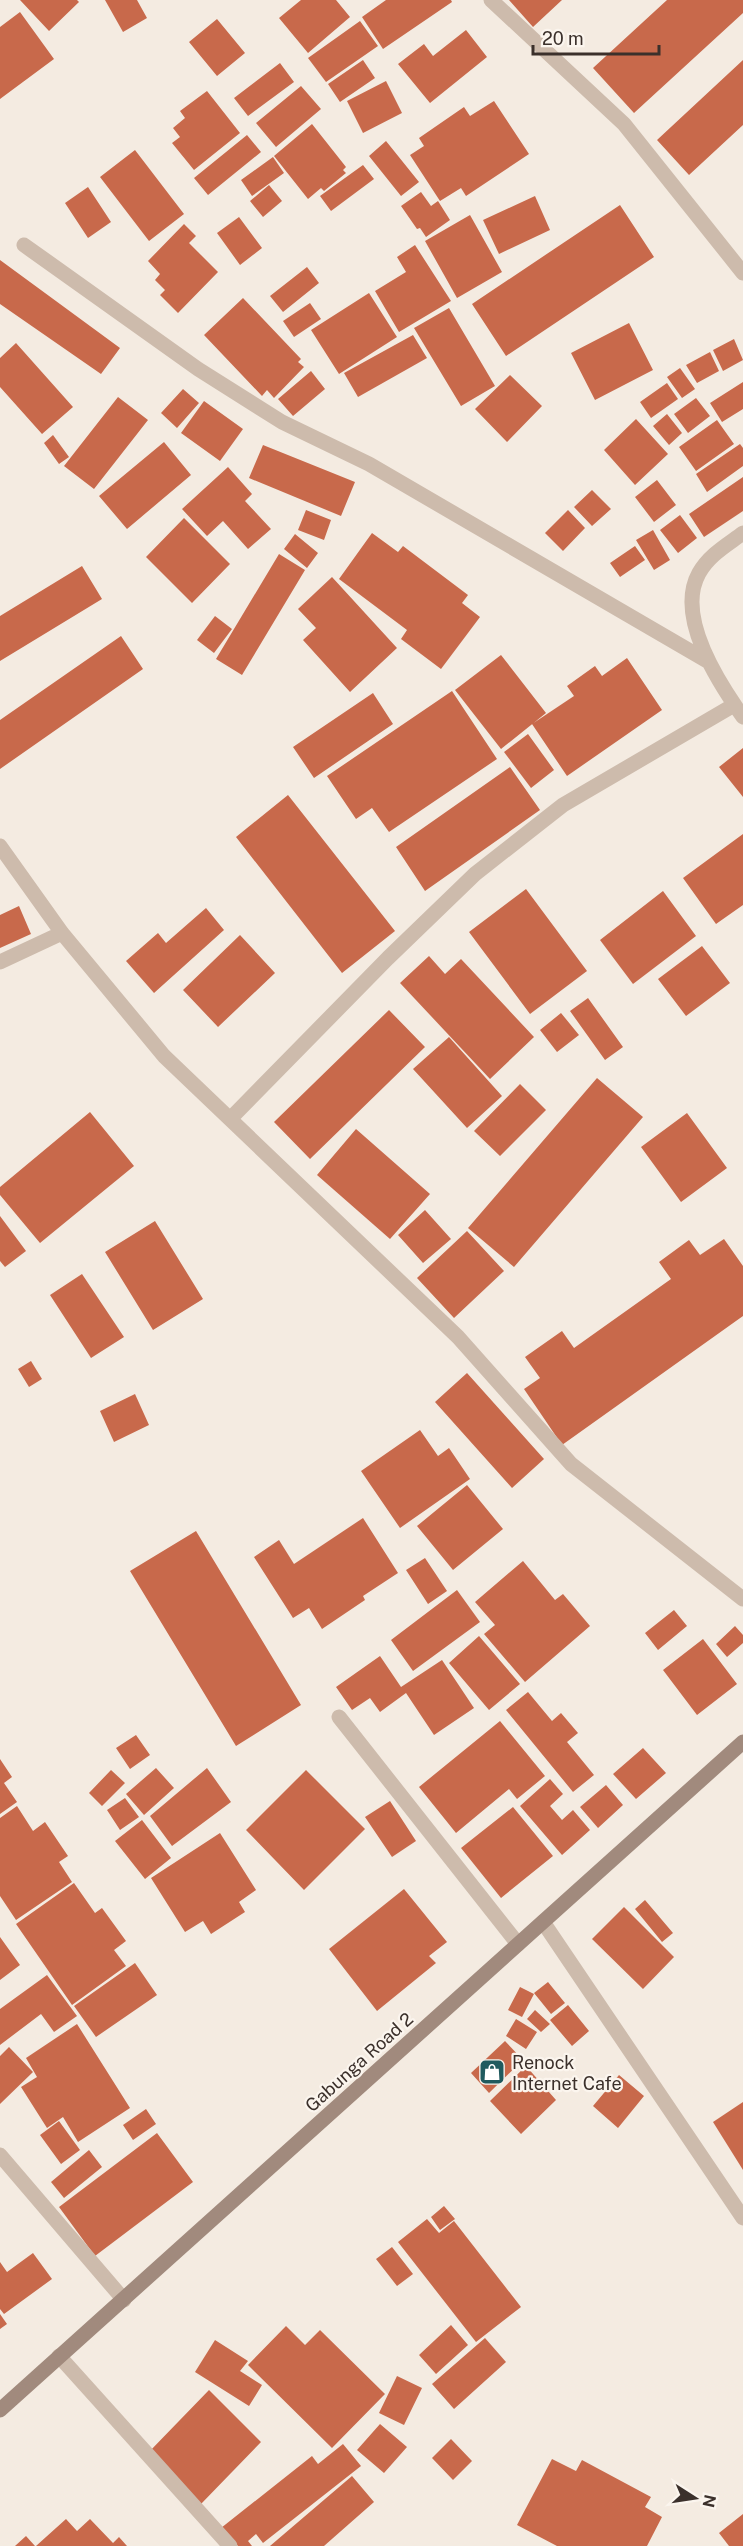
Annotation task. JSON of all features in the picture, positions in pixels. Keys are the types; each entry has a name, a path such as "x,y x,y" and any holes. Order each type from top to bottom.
{"street":[{"path":"491,0 624,124 743,273"},
{"path":"24,245 198,369 282,422 369,465 709,662"},
{"path":"231,1118 474,874 563,805 739,711 709,662 694,622 691,596 698,574 709,558 743,532"},
{"path":"0,846 62,933 164,1056 458,1336 571,1464 743,1599"},
{"path":"0,962 62,933"},
{"path":"339,1717 518,1944"},
{"name":"Gabunga Road 2","path":"0,2410 743,1742"},
{"path":"543,1922 743,2218"},
{"path":"0,2155 124,2300"},
{"path":"59,2356 230,2546"}],"building":[{"path":"20,0 77,0 79,2 49,31"},
{"path":"105,0 137,0 147,18 123,32"},
{"path":"301,0 336,0 350,17 308,53 279,18"},
{"path":"386,0 451,0 452,2 383,49 362,17"},
{"path":"509,0 562,0 533,27"},
{"path":"667,0 743,0 743,13 634,113 593,68"},
{"path":"20,12 54,59 0,99 0,27"},
{"path":"217,19 245,53 217,76 189,42"},
{"path":"360,21 378,46 326,82 308,58"},
{"path":"466,30 487,57 430,103 398,64 424,44 433,56"},
{"path":"363,60 375,78 340,102 328,84"},
{"path":"743,60 743,125 689,175 657,140"},
{"path":"280,63 294,82 248,116 234,98"},
{"path":"386,81 402,113 363,133 347,101"},
{"path":"301,86 321,109 276,147 256,123"},
{"path":"207,91 240,133 194,170 172,143 180,137 173,128 185,118 180,111"},
{"path":"494,101 529,154 466,196 461,188 440,201 410,155 424,146 419,138 464,107 470,116"},
{"path":"312,124 346,167 343,170 346,173 324,191 321,188 308,199 274,156"},
{"path":"247,135 261,152 208,195 194,178"},
{"path":"386,141 419,182 401,196 369,156"},
{"path":"135,150 184,214 149,241 100,177"},
{"path":"273,157 284,173 252,196 241,180"},
{"path":"363,165 374,179 331,211 320,196"},
{"path":"269,185 282,201 263,217 250,201"},
{"path":"88,187 111,222 88,238 65,203"},
{"path":"421,192 431,206 438,201 450,220 426,237 420,228 417,229 401,206"},
{"path":"535,196 550,230 499,254 483,220"},
{"path":"620,205 654,257 506,356 472,304"},
{"path":"470,215 502,272 457,298 425,241"},
{"path":"239,217 262,248 240,265 217,233"},
{"path":"184,224 196,236 189,243 218,272 178,313 160,295 165,290 155,280 160,274 148,261"},
{"path":"415,245 451,301 399,332 375,291 406,272 397,257"},
{"path":"0,260 120,348 101,374 0,304"},
{"path":"307,267 319,283 283,312 270,296"},
{"path":"369,293 397,337 339,374 311,330"},
{"path":"243,298 301,359 298,362 304,367 274,398 267,390 262,396 204,335"},
{"path":"310,303 321,319 294,337 283,321"},
{"path":"449,308 495,386 461,406 414,328"},
{"path":"629,323 653,370 595,400 571,353"},
{"path":"413,335 427,358 358,397 344,373"},
{"path":"734,339 743,360 723,371 713,350"},
{"path":"16,343 73,407 42,434 0,387 0,358"},
{"path":"710,352 719,371 697,383 686,365"},
{"path":"680,368 695,389 682,398 667,377"},
{"path":"311,371 325,389 293,416 278,399"},
{"path":"510,375 542,406 507,442 475,409"},
{"path":"743,382 743,409 722,422 710,403"},
{"path":"667,383 678,399 651,418 640,402"},
{"path":"183,389 199,403 177,428 161,413"},
{"path":"118,397 148,420 94,489 64,466"},
{"path":"696,398 710,416 688,433 674,414"},
{"path":"204,401 243,429 220,461 181,433"},
{"path":"667,414 682,433 669,445 653,426"},
{"path":"636,419 668,454 635,485 604,450"},
{"path":"717,420 734,444 696,471 679,447"},
{"path":"53,435 69,457 59,464 44,443"},
{"path":"164,442 191,475 127,529 99,496"},
{"path":"740,444 743,448 743,466 707,492 696,474"},
{"path":"263,445 355,482 341,516 249,478"},
{"path":"228,467 252,494 245,501 271,529 248,549 223,521 207,536 182,509"},
{"path":"743,477 743,511 704,537 689,514"},
{"path":"657,480 676,505 654,522 635,497"},
{"path":"592,490 611,509 592,526 574,507"},
{"path":"306,510 331,520 324,540 298,530"},
{"path":"568,510 585,528 563,551 545,533"},
{"path":"680,515 697,538 678,553 660,530"},
{"path":"184,518 230,564 192,603 146,557"},
{"path":"653,530 670,560 654,570 636,540"},
{"path":"372,533 398,552 403,546 468,595 462,603 480,617 441,669 401,639 407,630 339,579"},
{"path":"295,534 318,553 307,568 284,549"},
{"path":"635,546 645,560 620,577 610,563"},
{"path":"279,554 305,570 242,675 216,659"},
{"path":"82,566 102,599 0,661 0,616"},
{"path":"332,577 397,648 350,692 303,640 316,628 298,609"},
{"path":"215,616 232,629 214,653 197,640"},
{"path":"121,636 143,669 0,769 0,720"},
{"path":"501,655 546,713 501,749 455,690"},
{"path":"627,658 662,710 567,776 532,724 574,696 567,686 595,666 602,676"},
{"path":"452,691 497,759 389,832 372,808 356,819 327,776"},
{"path":"373,693 393,724 314,778 293,747"},
{"path":"528,734 554,770 531,788 504,752"},
{"path":"743,748 743,797 719,767"},
{"path":"510,767 540,810 425,891 396,847"},
{"path":"288,795 395,931 342,973 236,837"},
{"path":"743,834 743,905 716,924 683,878"},
{"path":"526,889 587,971 530,1014 469,932"},
{"path":"663,891 696,936 633,984 600,940"},
{"path":"19,906 31,934 0,948 0,915"},
{"path":"206,908 224,930 154,993 126,961 158,933 166,943"},
{"path":"240,935 275,973 218,1027 183,990"},
{"path":"702,946 730,983 686,1016 658,979"},
{"path":"429,956 445,974 461,959 534,1037 490,1079 400,983"},
{"path":"588,998 623,1047 605,1060 570,1011"},
{"path":"389,1010 425,1047 310,1159 274,1122"},
{"path":"561,1013 579,1035 557,1052 540,1030"},
{"path":"449,1037 502,1096 467,1128 413,1069"},
{"path":"597,1078 643,1117 514,1267 468,1228"},
{"path":"520,1084 546,1110 500,1156 474,1131"},
{"path":"90,1112 134,1166 40,1243 0,1195 0,1187"},
{"path":"687,1113 727,1168 681,1202 641,1147"},
{"path":"356,1129 430,1194 390,1239 317,1175"},
{"path":"425,1210 451,1239 423,1263 398,1235"},
{"path":"0,1216 26,1251 5,1267 0,1261"},
{"path":"155,1221 203,1299 153,1330 105,1252"},
{"path":"467,1231 504,1271 454,1318 417,1278"},
{"path":"724,1239 743,1266 743,1316 562,1445 524,1389 540,1378 525,1357 562,1331 574,1348 671,1279 659,1262 689,1240 700,1255"},
{"path":"82,1274 124,1337 91,1358 50,1295"},
{"path":"31,1361 42,1379 29,1387 18,1369"},
{"path":"467,1373 544,1459 512,1488 435,1402"},
{"path":"135,1394 149,1425 114,1442 100,1411"},
{"path":"420,1430 438,1456 449,1448 470,1479 400,1528 361,1471"},
{"path":"467,1485 503,1529 453,1570 417,1526"},
{"path":"363,1518 398,1573 363,1596 365,1600 322,1629 309,1608 293,1618 254,1557 279,1540 294,1564"},
{"path":"196,1531 301,1705 236,1746 130,1571"},
{"path":"425,1558 447,1591 428,1604 406,1570"},
{"path":"523,1561 555,1600 563,1594 590,1626 525,1682 484,1634 495,1625 475,1602"},
{"path":"457,1590 480,1622 413,1671 391,1640"},
{"path":"674,1610 687,1626 658,1650 645,1633"},
{"path":"735,1626 743,1635 743,1643 727,1657 716,1644"},
{"path":"479,1636 520,1684 489,1710 449,1663"},
{"path":"703,1639 737,1684 697,1715 663,1670"},
{"path":"380,1656 401,1687 442,1660 474,1708 434,1735 406,1693 380,1712 370,1698 352,1710 336,1687"},
{"path":"528,1692 552,1721 561,1713 578,1733 567,1742 594,1775 573,1792 506,1710"},
{"path":"500,1721 545,1776 517,1799 509,1789 456,1833 419,1787"},
{"path":"136,1735 150,1755 130,1769 116,1748"},
{"path":"643,1748 666,1773 636,1799 613,1774"},
{"path":"0,1759 12,1777 4,1783 17,1802 0,1814"},
{"path":"156,1768 174,1788 144,1815 126,1794"},
{"path":"207,1768 231,1802 172,1846 150,1816"},
{"path":"111,1770 125,1783 102,1806 89,1793"},
{"path":"306,1770 365,1829 304,1890 246,1830"},
{"path":"550,1779 563,1794 550,1806 562,1820 573,1810 590,1830 562,1855 520,1806"},
{"path":"606,1785 623,1805 598,1828 580,1807"},
{"path":"125,1798 139,1817 120,1830 107,1810"},
{"path":"390,1801 416,1841 392,1857 365,1817"},
{"path":"17,1806 33,1831 45,1822 68,1856 59,1862 72,1882 16,1920 0,1896 0,1818"},
{"path":"513,1807 553,1856 501,1898 461,1848"},
{"path":"142,1820 171,1858 145,1879 115,1841"},
{"path":"220,1833 256,1890 239,1902 245,1912 211,1934 203,1921 185,1932 151,1878"},
{"path":"74,1883 95,1913 102,1908 126,1941 114,1950 126,1966 72,2005 16,1924"},
{"path":"404,1889 447,1942 429,1956 436,1963 377,2011 329,1949"},
{"path":"645,1900 673,1933 662,1942 635,1909"},
{"path":"624,1907 674,1957 643,1989 592,1939"},
{"path":"0,1937 20,1965 0,1980"},
{"path":"135,1963 157,1995 96,2037 74,2006"},
{"path":"47,1975 77,2016 54,2032 41,2014 0,2045 0,2009"},
{"path":"548,1982 565,2003 551,2014 534,1993"},
{"path":"520,1987 534,1994 522,2017 508,2010"},
{"path":"568,2005 589,2031 572,2046 550,2020"},
{"path":"535,2010 550,2024 541,2032 527,2019"},
{"path":"516,2019 537,2032 526,2049 506,2036"},
{"path":"77,2024 130,2108 78,2142 63,2117 47,2128 21,2087 37,2077 26,2058"},
{"path":"505,2041 523,2060 489,2093 471,2073"},
{"path":"9,2047 33,2072 0,2104 0,2056"},
{"path":"526,2066 556,2100 521,2134 490,2101"},
{"path":"619,2075 644,2096 618,2128 593,2106"},
{"path":"743,2102 743,2170 713,2122"},
{"path":"146,2109 156,2124 133,2140 123,2125"},
{"path":"59,2121 80,2150 61,2164 40,2135"},
{"path":"157,2133 193,2182 95,2256 59,2207"},
{"path":"89,2150 102,2167 64,2198 51,2182"},
{"path":"444,2206 455,2219 440,2230 431,2217"},
{"path":"427,2219 439,2233 454,2221 521,2307 476,2342 398,2242"},
{"path":"392,2247 413,2274 397,2286 376,2259"},
{"path":"33,2253 52,2279 4,2314 0,2309 0,2262 7,2272"},
{"path":"0,2314 7,2324 0,2329"},
{"path":"451,2325 468,2345 436,2374 419,2355"},
{"path":"286,2326 305,2345 320,2330 385,2394 332,2448 248,2365"},
{"path":"485,2338 506,2362 454,2409 432,2384"},
{"path":"215,2340 248,2361 240,2371 262,2385 249,2406 195,2372"},
{"path":"397,2376 422,2388 404,2425 379,2413"},
{"path":"209,2390 261,2442 200,2505 148,2453"},
{"path":"380,2424 407,2447 384,2473 357,2450"},
{"path":"451,2439 472,2461 453,2480 432,2458"},
{"path":"343,2444 361,2466 263,2543 256,2534 248,2541 252,2546 238,2546 221,2528 312,2456 318,2464"},
{"path":"552,2459 576,2471 582,2460 651,2497 645,2507 662,2517 647,2546 557,2546 517,2525"},
{"path":"352,2476 374,2502 324,2546 270,2546"},
{"path":"743,2514 743,2546 729,2546 719,2533"},
{"path":"66,2519 77,2531 90,2519 113,2543 119,2537 127,2546 36,2546"},
{"path":"26,2536 35,2546 15,2546"}],"place":[{"name":"Renock Internet Cafe","path":"492,2072"}]}
